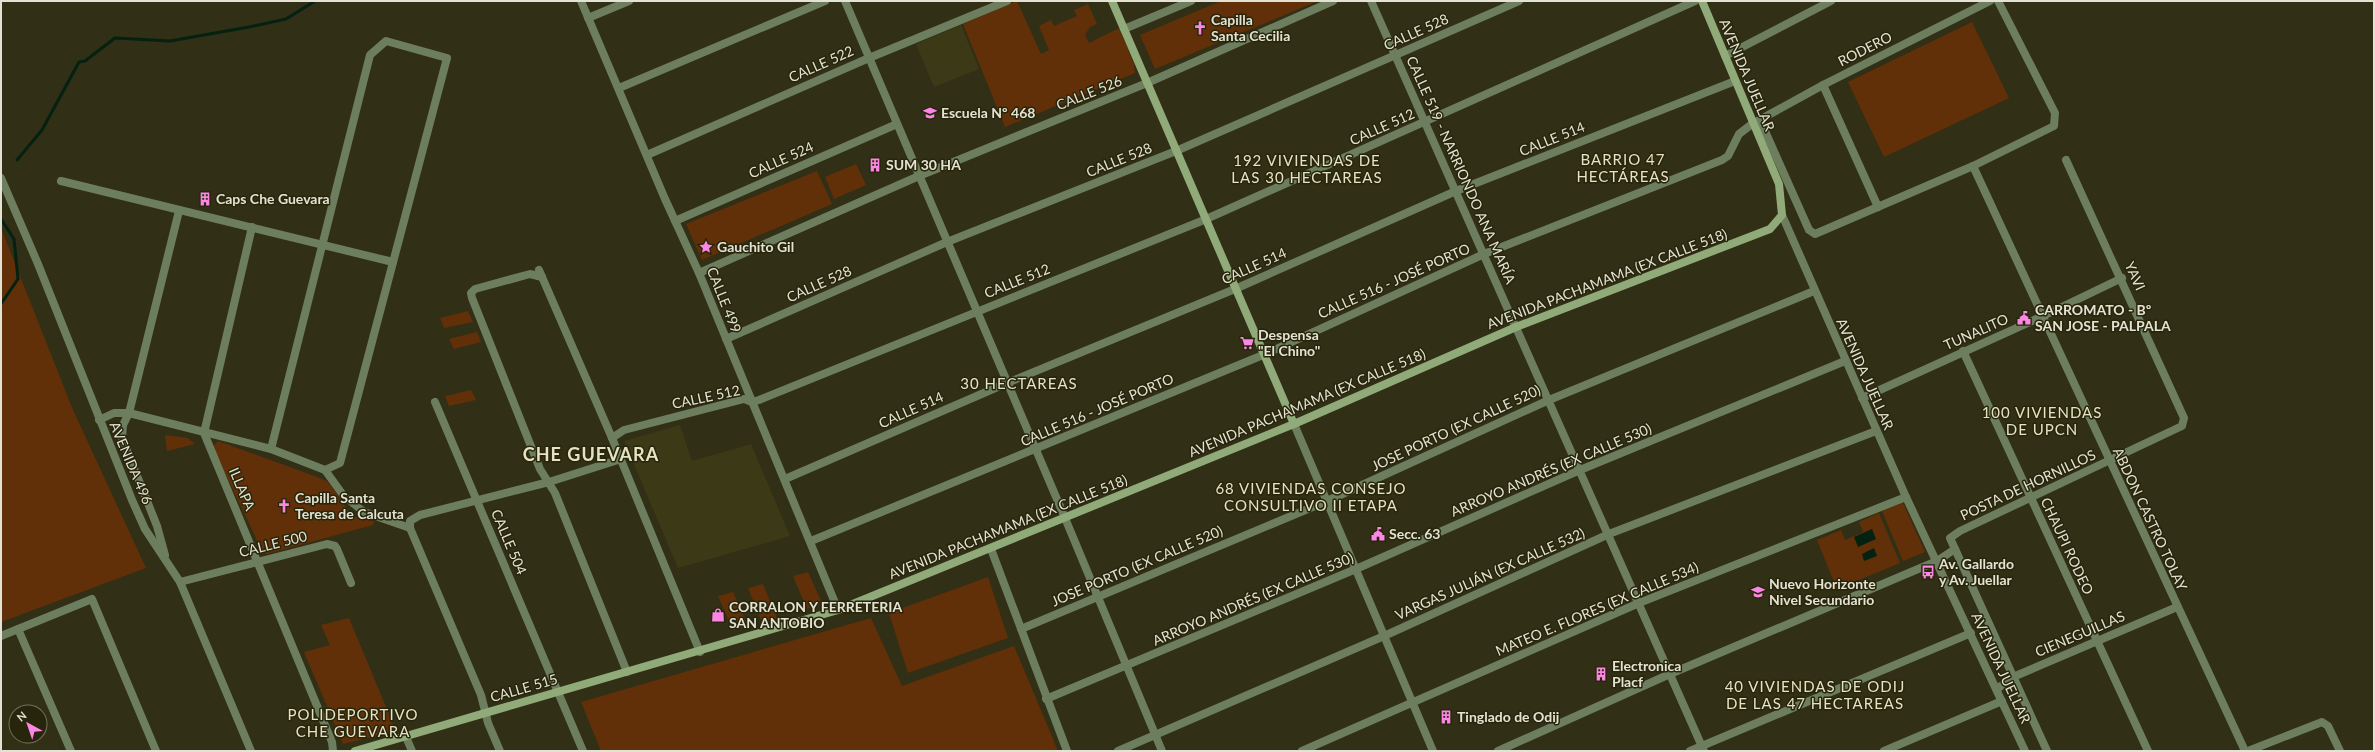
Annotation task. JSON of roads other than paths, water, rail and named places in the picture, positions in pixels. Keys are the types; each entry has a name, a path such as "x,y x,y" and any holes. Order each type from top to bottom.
{"street":[{"name":"CALLE 499","path":"581,1 675,221 699,273 811,541 838,610"},
{"path":"588,18 629,1"},
{"path":"618,88 825,1"},
{"path":"845,1 1006,383 1065,518 1162,751"},
{"name":"CALLE 522","path":"647,155 869,58 1007,1"},
{"path":"1112,1 1204,220 1235,289 1262,355 1294,424 1433,751"},
{"path":"1124,29 1191,1"},
{"name":"CALLE 526","path":"699,273 919,176 1147,83 1333,1"},
{"name":"CALLE 519 - NARRIONDO ANA MARÍA","path":"1371,1 1609,534 1703,749"},
{"name":"CALLE 528","path":"726,339 947,242 1176,151 1519,1"},
{"name":"CALLE 512","path":"612,438 624,430 744,399 752,402 1204,220 1696,1"},
{"name":"AVENIDA JUELLAR","path":"1702,1 1752,124 1779,184 1782,215 1814,292 1906,497 2025,751"},
{"path":"1725,56 1831,1"},
{"name":"RODERO","path":"1752,124 1823,85 1990,1"},
{"path":"1760,120 1809,230 1815,234 1973,166 2054,126 2055,113 1998,1"},
{"path":"271,449 321,245 370,55 386,41 447,58 340,463 325,470"},
{"name":"CALLE 514","path":"785,479 1006,383 1235,289 1456,191 1735,80"},
{"path":"1823,85 1878,207"},
{"name":"CALLE 524","path":"675,221 897,124"},
{"name":"CALLE 516 - JOSÉ PORTO","path":"811,541 1262,355 1484,254 1722,160 1728,156 1739,134 1752,124"},
{"name":"YAVI","path":"2066,160 2122,278 2184,418 2182,426"},
{"name":"ABDON CASTRO TOLAY","path":"1973,166 2176,608 2245,751"},
{"name":"AVENIDA 496","path":"1,179 38,264 99,420 145,529 180,582 251,751"},
{"path":"61,181 393,262"},
{"path":"168,564 157,526 122,438 123,425 129,412 179,211"},
{"name":"AVENIDA PACHAMAMA (EX CALLE 518)","path":"700,652 838,610 991,549 1294,424 1516,327 1758,234 1770,228 1782,215"},
{"path":"204,433 252,228"},
{"path":"627,672 549,482 540,469 471,293 475,289 530,274 541,273 621,459 700,652"},
{"name":"TUNALITO","path":"1862,398 2043,316 2122,278"},
{"name":"JOSE PORTO (EX CALLE 520)","path":"1021,629 1327,501 1548,400 1814,292"},
{"name":"CHAUPI RODEO","path":"1963,351 2148,751"},
{"name":"ARROYO ANDRÉS (EX CALLE 530)","path":"1046,699 1356,569 1580,470 1845,361"},
{"name":"CALLE 504","path":"435,402 559,691 583,751"},
{"path":"99,420 114,413 129,412 204,433 271,449 325,470 343,495 364,512 410,525"},
{"name":"POSTA DE HORNILLOS","path":"1955,549 1950,538 1960,531 2031,499 2182,426"},
{"name":"VARGAS JULIÁN (EX CALLE 532)","path":"1118,751 1384,636 1609,534 1876,431"},
{"name":"ILLAPA","path":"204,433 258,560 332,742 333,751"},
{"path":"410,525 420,515 549,482 621,459"},
{"name":"MATEO E. FLORES (EX CALLE 534)","path":"1302,751 1639,602 1906,497"},
{"path":"410,525 481,695 500,751"},
{"name":"CALLE 500","path":"180,582 258,560 327,544 335,546 337,549 351,583"},
{"path":"991,549 1046,699 1067,751"},
{"path":"1498,751 1670,674 1937,561 1955,549 2047,751"},
{"path":"1,636 92,599 156,751"},
{"name":"CIENEGUILLAS","path":"1997,689 2013,677 2176,608"},
{"path":"18,629 71,751"},
{"path":"1690,751 1703,749 1971,633"},
{"name":"CALLE 515","path":"355,751 559,691 700,652"},
{"path":"1884,751 2002,701"},
{"path":"2248,751 2322,722 2328,726 2340,751"},
{"path":"406,737 412,751"}],"waterway":[{"path":"17,160 42,130 79,62 85,61 115,38 170,41 249,27 286,19 315,1"},
{"path":"1,219 14,239 18,279 1,304"}],"place":[{"name":"Capilla Santa Cecilia","path":"1200,28"},
{"name":"Escuela Nº 468","path":"930,113"},
{"name":"SUM 30 HA","path":"875,165"},
{"name":"Caps Che Guevara","path":"205,199"},
{"name":"Gauchito Gil","path":"706,247"},
{"name":"CARROMATO - Bº SAN JOSE - PALPALA","path":"2024,318"},
{"name":"Despensa \"El Chino\"","path":"1247,343"},
{"name":"Capilla Santa Teresa de Calcuta","path":"284,506"},
{"name":"Secc. 63","path":"1378,534"},
{"name":"Av. Gallardo y Av. Juellar","path":"1928,572"},
{"name":"Nuevo Horizonte Nivel Secundario","path":"1758,592"},
{"name":"CORRALON Y FERRETERIA SAN ANTOBIO","path":"718,615"},
{"name":"Electronica Placf","path":"1601,674"},
{"name":"Tinglado de Odij","path":"1446,717"}],"district":[{"name":"BARRIO 47 HECTÁREAS","path":"1623,168"},
{"name":"192 VIVIENDAS DE LAS 30 HECTAREAS","path":"1307,170"},
{"name":"30 HECTAREAS","path":"1019,384"},
{"name":"100 VIVIENDAS DE UPCN","path":"2042,422"},
{"name":"CHE GUEVARA","path":"591,455"},
{"name":"68 VIVIENDAS CONSEJO CONSULTIVO II ETAPA","path":"1311,498"},
{"name":"40 VIVIENDAS DE ODIJ DE LAS 47 HECTAREAS","path":"1815,696"},
{"name":"POLIDEPORTIVO CHE GUEVARA","path":"353,724"}]}
